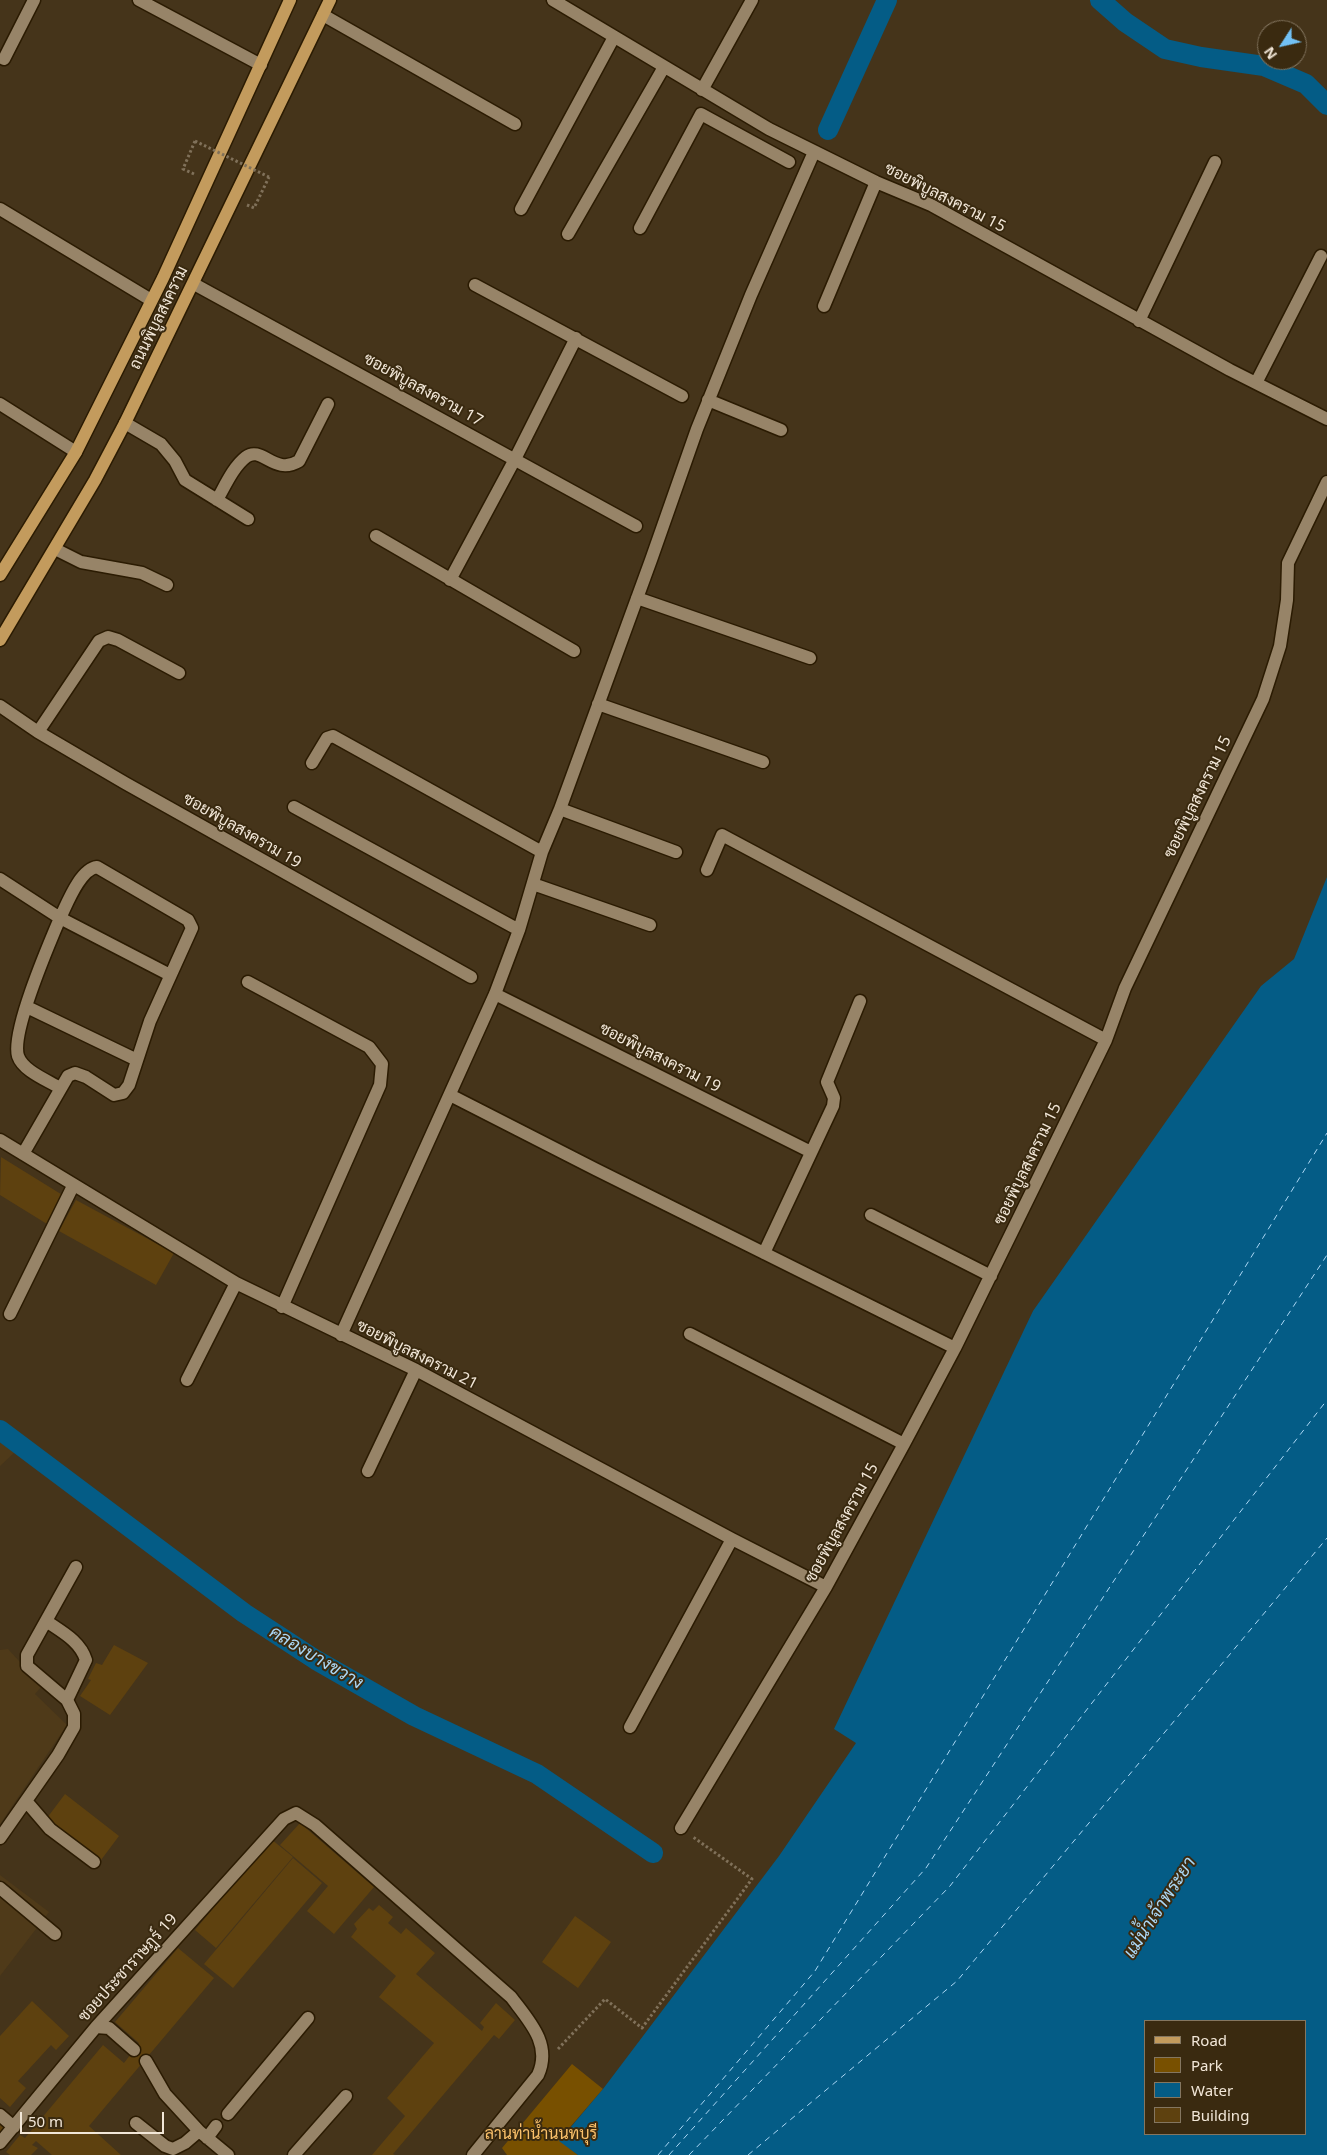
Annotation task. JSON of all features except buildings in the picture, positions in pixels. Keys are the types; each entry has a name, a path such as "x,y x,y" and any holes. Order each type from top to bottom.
{"main road":[{"name":"ถนนพิบูลสงคราม","path":"0,575 76,452 151,300 290,0"},
{"name":"ถนนพิบูลสงคราม","path":"0,640 55,549 126,423 330,0"}],"street":[{"path":"4,59 34,0"},
{"path":"139,0 260,65"},
{"name":"ซอยพิบูลสงคราม 15","path":"553,0 769,129 876,182 931,205 1139,321 1327,419"},
{"path":"702,90 752,0"},
{"path":"323,15 515,124"},
{"path":"521,209 614,37"},
{"path":"568,234 664,67"},
{"path":"640,228 701,114 789,162"},
{"path":"759,146 769,129"},
{"path":"342,1335 495,994 519,930 542,852 560,809 638,598 708,400 751,295 814,152"},
{"path":"1139,321 1215,162"},
{"path":"824,306 876,182"},
{"path":"0,209 151,300"},
{"path":"1256,383 1321,256"},
{"name":"ซอยพิบูลสงคราม 17","path":"194,284 636,526"},
{"path":"475,285 682,396"},
{"path":"450,580 515,459 576,338"},
{"path":"708,400 781,430"},
{"path":"0,404 76,452"},
{"path":"217,500 240,462 248,456 256,454 278,465 290,466 299,461 328,404"},
{"path":"126,423 161,444 175,461 185,480 248,519"},
{"name":"ซอยพิบูลสงคราม 15","path":"681,1828 826,1587 904,1444 991,1276 1106,1040 1125,988 1263,699 1280,646 1286,600 1288,563 1327,482"},
{"path":"376,536 574,651"},
{"path":"55,549 81,562 142,573 167,585"},
{"path":"638,598 810,658"},
{"path":"38,732 99,641 108,637 118,640 179,673"},
{"path":"598,704 763,762"},
{"name":"ซอยพิบูลสงคราม 19","path":"0,706 38,732 256,858 472,977"},
{"path":"312,763 327,738 333,736 542,852"},
{"path":"294,807 519,930"},
{"path":"560,809 676,852"},
{"path":"707,870 722,835 1106,1040"},
{"path":"23,1154 68,1076 75,1073 86,1077 114,1095 123,1092 129,1085 150,1021 192,928 188,920 97,867 90,867 84,873 60,918 38,971 17,1042 18,1056 24,1066 60,1088"},
{"path":"0,879 60,918 170,975"},
{"path":"533,884 650,926"},
{"path":"248,982 369,1046 382,1064 380,1086 282,1306"},
{"name":"ซอยพิบูลสงคราม 19","path":"495,994 811,1152"},
{"path":"764,1253 833,1106 834,1098 827,1082 860,1001"},
{"path":"26,1007 137,1060"},
{"path":"450,1095 955,1348"},
{"name":"ซอยพิบูลสงคราม 21","path":"0,1140 236,1284 416,1370 732,1539 826,1587"},
{"path":"10,1314 73,1186"},
{"path":"871,1215 991,1276"},
{"path":"187,1380 236,1284"},
{"path":"690,1334 904,1444"},
{"path":"368,1471 416,1370"},
{"path":"630,1727 732,1539"},
{"path":"0,1838 58,1755 74,1727 74,1714 67,1700 27,1666 27,1656 76,1567"},
{"path":"46,1621 74,1640 83,1652 86,1660 67,1700"},
{"path":"26,1801 50,1829 94,1862"},
{"name":"ซอยประชาราษฎร์ 19","path":"0,2143 96,2027 284,1819 296,1813 315,1825 511,1997 534,2027 543,2051 543,2064"},
{"path":"0,1888 56,1934"},
{"path":"228,2114 308,2018"},
{"path":"96,2027 109,2028 134,2050"},
{"path":"146,2061 165,2094 203,2135 228,2155"},
{"path":"473,2155 532,2086 543,2064"},
{"path":"294,2155 346,2096"},
{"path":"0,2115 14,2127"},
{"path":"136,2123 165,2146 173,2149 203,2135 216,2126"}],"path":[{"path":"183,169 195,141 269,177 254,208"},
{"path":"543,2064 605,1999 642,2028 752,1880 681,1828"}],"shaded area":[{"path":"0,1442 15,1452 0,1466"},
{"path":"8,1649 42,1686 35,1694 67,1725 0,1824 0,1650"},
{"path":"0,1875 49,1912 0,1976"}],"green space":[{"name":"ลานท่าน้ำนนทบุรี","path":"572,2064 603,2089 559,2140 578,2155 507,2155 502,2148"}],"water":[{"name":"แม่น้ำเจ้าพระยา","path":"1327,877 1327,2155 578,2155 559,2141 603,2089 779,1856 856,1743 834,1729 1033,1311 1261,986 1294,959"}],"waterway":[{"path":"828,130 887,0"},
{"path":"1100,0 1125,22 1165,49 1201,57 1264,66 1306,84 1327,105"},
{"name":"คลองบางขวาง","path":"0,1430 244,1613 316,1660 414,1716 537,1774 653,1853"}],"ferry route":[{"path":"658,2155 815,1971 1327,1133"},
{"path":"669,2155 926,1868 1327,1255"},
{"path":"689,2155 950,1886 1327,1400"},
{"path":"748,2155 957,1981 1327,1538"}]}
